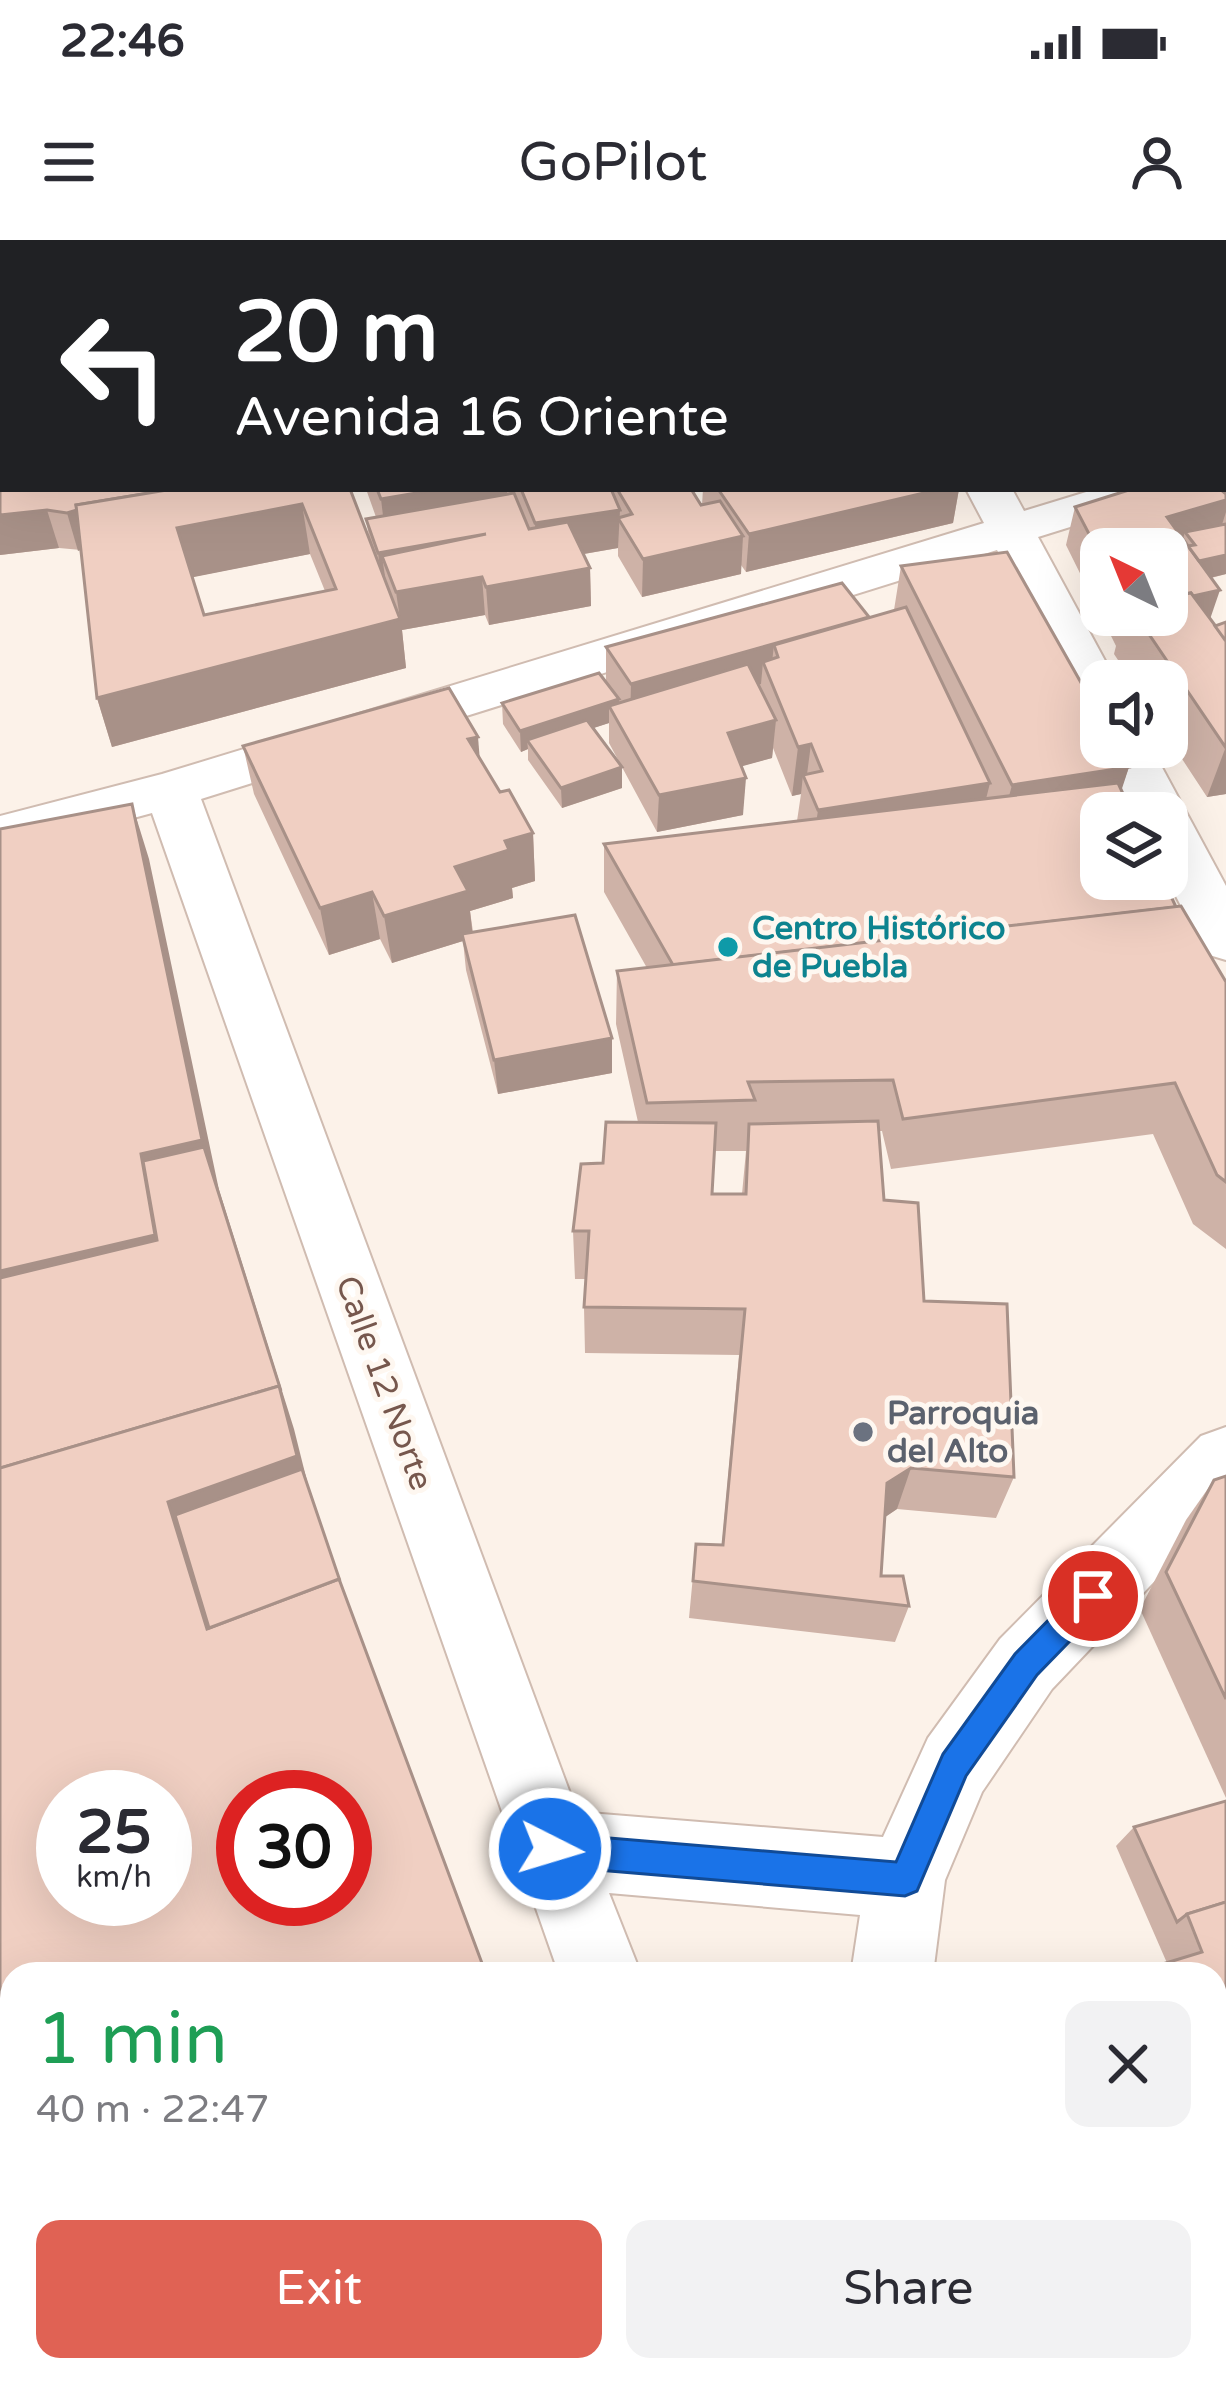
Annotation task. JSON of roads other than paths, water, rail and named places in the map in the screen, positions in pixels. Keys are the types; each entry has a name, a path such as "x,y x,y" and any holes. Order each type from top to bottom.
{"street":[{"path":"0,835 171,790 1000,510 1123,492"},
{"path":"1000,510 1080,661"},
{"name":"Calle 12 Norte","path":"171,790 550,1849 595,1962"},
{"path":"1188,867 1226,939"},
{"path":"894,1962 905,1880 955,1765 1026,1664 1226,1458"},
{"path":"550,1849 905,1880"}],"place":[{"name":"Centro Histórico de Puebla","path":"728,947"},
{"name":"Parroquia del Alto","path":"863,1432"}]}
